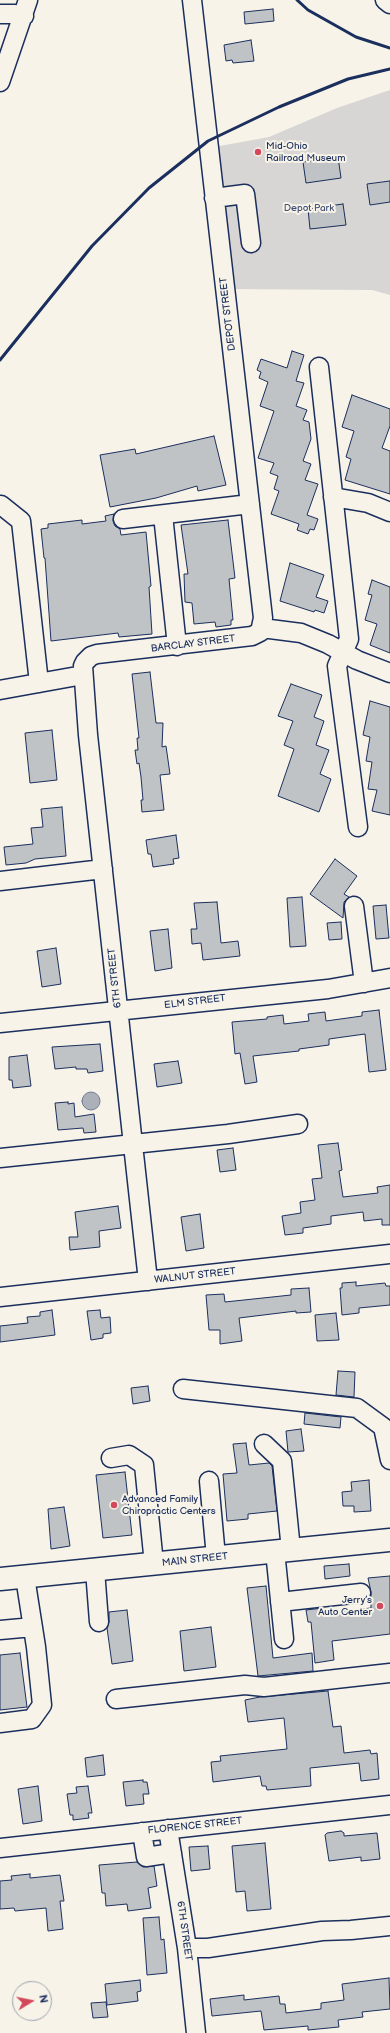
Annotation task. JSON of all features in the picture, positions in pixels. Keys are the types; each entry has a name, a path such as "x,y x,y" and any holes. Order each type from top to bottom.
{"main road":[{"name":"MAIN STREET","path":"0,1579 390,1540"}],"street":[{"name":"DEPOT STREET","path":"192,0 263,618 262,628"},
{"path":"385,0 390,4"},
{"path":"0,14 15,14 26,8"},
{"path":"0,82 5,52 26,8"},
{"path":"214,198 245,194 251,243"},
{"path":"319,367 349,639 337,666 358,827"},
{"path":"333,496 368,503 390,512"},
{"path":"123,519 250,504"},
{"path":"1,505 21,521 40,683"},
{"path":"163,514 178,646"},
{"path":"262,628 301,633 328,644 357,660 390,673"},
{"name":"BARCLAY STREET","path":"83,676 85,662 91,656 98,654 178,646 252,636 260,632 262,628"},
{"path":"0,690 83,676"},
{"name":"6TH STREET","path":"83,676 148,1281"},
{"path":"0,881 104,869"},
{"path":"354,906 364,983"},
{"name":"ELM STREET","path":"0,1023 328,989 390,978"},
{"path":"0,1158 228,1134 298,1124"},
{"name":"WALNUT STREET","path":"0,1297 390,1254"},
{"path":"183,1389 357,1408 383,1427 390,1460"},
{"path":"264,1444 282,1461 283,1551 280,1602 284,1639"},
{"path":"111,1458 129,1455 144,1465 154,1564"},
{"path":"209,1481 216,1557"},
{"path":"95,1570 99,1622"},
{"path":"0,1723 32,1719 42,1705 25,1577"},
{"path":"280,1602 361,1593"},
{"path":"0,1630 32,1627"},
{"path":"116,1699 245,1685 264,1687 390,1673"},
{"name":"FLORENCE STREET","path":"0,1848 390,1805"},
{"name":"6TH STREET","path":"168,1829 187,1948 196,2033"},
{"path":"142,1832 146,1857 172,1853"},
{"path":"187,1948 208,1948 322,1931 390,1926"}],"green space":[{"name":"Depot Park","path":"390,90 390,295 372,290 225,289 209,148 269,137 337,108"}],"shaded area":[{"path":"91,1092 97,1095 100,1101 97,1107 91,1110 85,1107 82,1101 85,1095"}],"building":[{"path":"273,9 274,21 245,24 244,12"},
{"path":"251,40 254,61 233,63 232,60 226,61 224,45"},
{"path":"338,157 341,178 306,183 303,162"},
{"path":"390,181 390,202 370,205 367,184"},
{"path":"343,204 346,225 310,229 308,209"},
{"path":"292,351 304,355 296,381 304,383 296,406 307,410 303,420 309,422 311,439 303,461 311,464 305,480 318,484 307,515 318,519 314,530 310,529 308,534 297,530 299,524 271,514 279,491 274,489 278,476 270,473 274,463 258,458 274,411 260,406 268,382 259,378 261,372 257,370 261,359 287,368"},
{"path":"352,395 390,409 390,426 382,448 390,451 390,494 345,480 351,459 346,457 354,431 342,427"},
{"path":"214,436 226,485 198,491 197,486 156,498 110,507 100,455 135,449 136,454"},
{"path":"114,514 113,521 115,526 120,529 121,535 146,532 151,586 149,587 152,634 119,637 118,633 51,641 45,558 41,529 48,528 48,524 82,520 82,524 106,521 105,516"},
{"path":"228,520 235,578 229,579 233,620 231,620 231,625 216,627 215,622 194,624 192,603 185,602 184,574 188,574 181,525"},
{"path":"290,563 324,575 316,597 328,601 324,613 315,610 314,612 280,601"},
{"path":"372,580 390,587 390,653 370,645 377,624 365,620 372,595 368,594"},
{"path":"150,672 156,723 163,723 162,747 166,746 170,774 160,775 164,810 142,812 141,800 143,800 141,777 135,750 138,750 137,738 139,738 132,674"},
{"path":"291,684 322,695 314,717 324,721 316,745 329,750 320,774 331,779 319,812 278,796 294,749 284,745 293,721 278,716"},
{"path":"370,701 390,707 390,815 372,811 377,790 368,789 372,762 366,761 370,737 363,735"},
{"path":"52,730 57,780 30,783 25,733"},
{"path":"62,807 66,856 35,859 26,863 6,865 4,847 33,844 31,828 43,827 41,809"},
{"path":"176,835 179,858 173,859 174,864 153,867 151,854 148,854 146,840"},
{"path":"335,859 357,876 344,894 349,897 344,902 343,918 310,894"},
{"path":"302,897 306,946 290,947 287,898"},
{"path":"217,902 221,943 238,941 240,956 203,960 201,943 192,944 191,929 197,929 194,903"},
{"path":"386,905 389,938 376,939 373,906"},
{"path":"341,922 342,939 329,940 327,923"},
{"path":"168,929 172,968 155,971 150,931"},
{"path":"56,948 61,984 42,987 37,951"},
{"path":"379,1010 386,1070 369,1072 365,1034 329,1039 329,1045 299,1049 299,1051 253,1056 257,1082 245,1084 240,1053 235,1054 232,1022 267,1019 267,1017 283,1015 284,1024 309,1021 308,1014 325,1012 326,1021 362,1016 362,1012"},
{"path":"100,1044 103,1071 88,1073 87,1069 76,1069 76,1067 55,1069 52,1047"},
{"path":"27,1055 31,1086 13,1088 12,1080 9,1080 9,1057"},
{"path":"178,1061 182,1083 157,1087 154,1064"},
{"path":"68,1102 68,1104 74,1103 75,1117 94,1114 96,1132 84,1133 83,1128 58,1130 55,1103"},
{"path":"338,1143 342,1170 339,1171 343,1197 378,1193 377,1187 390,1185 390,1225 382,1225 382,1219 364,1221 363,1212 331,1216 331,1224 303,1228 303,1233 285,1235 282,1216 301,1213 300,1202 315,1200 312,1179 322,1178 318,1145"},
{"path":"233,1148 236,1170 220,1172 217,1150"},
{"path":"118,1206 121,1228 99,1231 100,1247 70,1250 69,1237 78,1237 75,1212"},
{"path":"200,1214 204,1248 186,1251 181,1217"},
{"path":"356,1282 356,1286 385,1283 386,1286 390,1286 390,1305 359,1308 359,1313 342,1315 340,1288 342,1288 342,1283"},
{"path":"309,1288 311,1312 296,1313 296,1311 239,1318 242,1341 220,1344 220,1330 209,1330 206,1295 224,1294 225,1302 291,1295 291,1289"},
{"path":"52,1310 55,1335 0,1342 0,1326 28,1323 27,1317 40,1316 40,1312"},
{"path":"100,1310 101,1318 110,1317 111,1333 103,1334 103,1338 91,1340 87,1311"},
{"path":"336,1313 339,1340 317,1341 315,1315"},
{"path":"338,1371 355,1372 354,1397 336,1395"},
{"path":"148,1386 150,1401 133,1404 131,1388"},
{"path":"305,1413 341,1417 340,1428 304,1424"},
{"path":"301,1429 304,1451 288,1452 286,1431"},
{"path":"246,1443 249,1465 269,1463 272,1466 277,1511 248,1514 248,1519 227,1521 223,1474 237,1473 233,1444"},
{"name":"Advanced Family Chiropractic Centers","path":"125,1472 132,1535 103,1538 96,1475"},
{"path":"369,1480 371,1511 354,1512 354,1506 343,1506 342,1492 352,1491 351,1482"},
{"path":"64,1507 70,1546 51,1549 48,1509"},
{"path":"349,1564 350,1576 325,1579 324,1566"},
{"path":"390,1576 390,1634 332,1641 334,1660 315,1663 311,1622 308,1622 306,1610 323,1608 324,1613 371,1608 371,1592 368,1578"},
{"path":"266,1586 273,1658 312,1653 313,1671 258,1676 247,1588"},
{"path":"127,1610 133,1661 112,1664 107,1628 109,1622 109,1612"},
{"path":"211,1627 216,1667 184,1671 180,1631"},
{"path":"20,1653 27,1707 0,1710 0,1655"},
{"path":"328,1691 333,1727 341,1726 344,1753 370,1750 371,1754 377,1753 379,1779 361,1781 359,1763 310,1768 311,1786 267,1790 266,1786 262,1786 260,1776 213,1782 211,1762 221,1761 220,1756 287,1749 284,1718 248,1722 245,1700 260,1697"},
{"path":"103,1755 105,1775 87,1777 85,1758"},
{"path":"143,1780 143,1782 147,1782 149,1794 143,1794 144,1804 126,1806 123,1782"},
{"path":"38,1786 42,1821 23,1824 18,1789"},
{"path":"88,1786 92,1813 88,1813 89,1818 73,1820 73,1815 70,1815 67,1794 77,1793 76,1787"},
{"path":"341,1831 344,1833 344,1836 377,1833 380,1859 361,1861 361,1857 329,1861 325,1835 327,1833"},
{"path":"265,1843 271,1909 247,1911 245,1891 236,1892 232,1846"},
{"path":"208,1846 210,1869 191,1871 189,1847"},
{"path":"137,1862 143,1867 154,1866 157,1886 148,1888 151,1908 128,1911 127,1904 106,1906 105,1893 102,1893 99,1865"},
{"path":"30,1874 30,1878 60,1875 64,1901 60,1901 63,1929 48,1931 46,1908 15,1911 14,1908 0,1909 0,1881 12,1880 11,1876"},
{"path":"159,1917 161,1940 164,1939 167,1973 147,1975 143,1918"},
{"path":"389,1978 390,2009 362,2012 363,2017 338,2020 339,2027 308,2030 308,2026 264,2030 261,2011 212,2016 210,1999 244,1995 244,2000 279,1996 280,2004 285,2004 286,2013 321,2009 321,2003 344,2000 342,1984"},
{"path":"140,1980 141,1991 137,1992 138,2001 107,2005 105,1984"},
{"path":"106,2002 108,2017 93,2018 91,2003"}],"railway":[{"path":"297,0 308,10 356,37 390,48"},
{"path":"0,360 92,246 149,188 208,141 279,107 348,79 390,69"}],"place":[{"name":"Mid-Ohio Railroad Museum","path":"258,152"},
{"name":"Advanced Family Chiropractic Centers","path":"114,1505"},
{"name":"Jerry’s Auto Center","path":"380,1606"}]}
